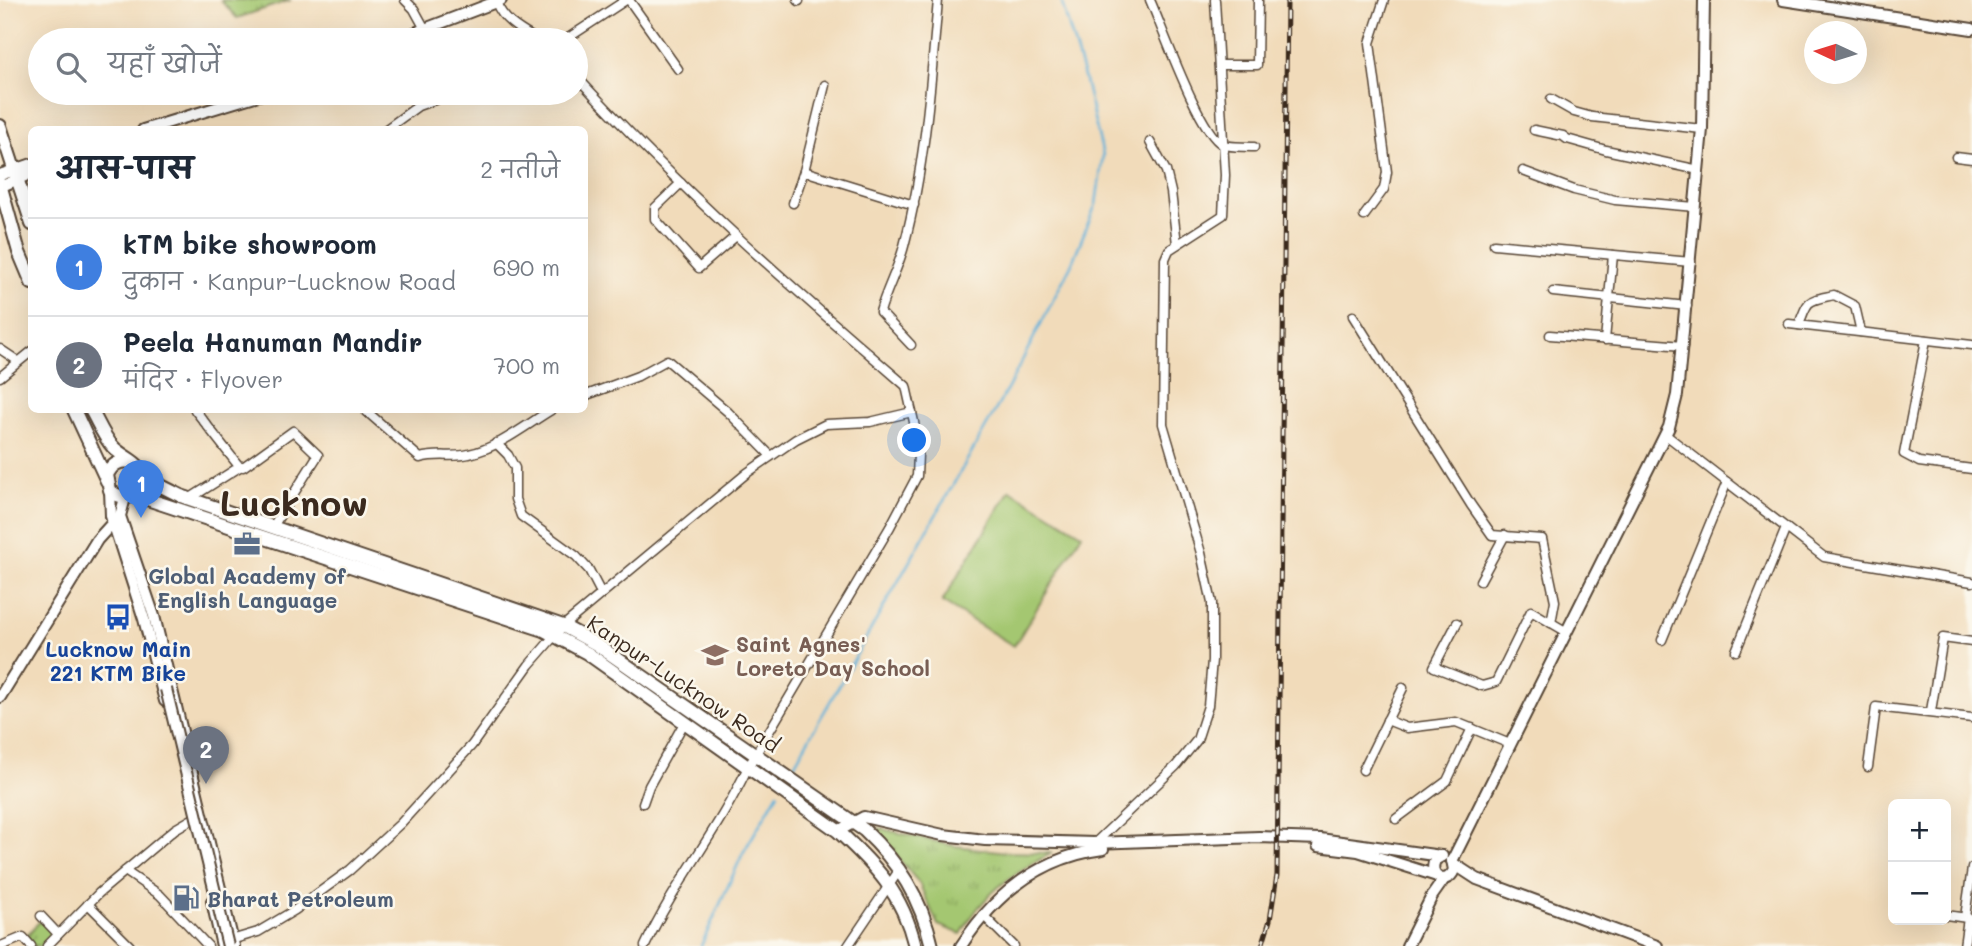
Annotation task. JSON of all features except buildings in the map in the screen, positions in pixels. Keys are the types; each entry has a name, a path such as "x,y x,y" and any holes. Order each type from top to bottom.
{"main road":[{"path":"1407,946 1440,877 1433,863 1448,859 1460,841 1666,435 1677,396 1703,129 1704,0"},
{"path":"1783,0 1972,29"},
{"path":"428,28 498,1"},
{"path":"156,126 227,105"},
{"path":"179,126 240,105"},
{"path":"0,126 28,212"},
{"path":"28,167 0,186 28,273"},
{"path":"0,175 28,174"},
{"path":"75,413 108,485 161,665 226,945"},
{"path":"0,697 93,545 116,519 130,496 142,487 144,477 139,468 114,448 93,413"},
{"path":"108,485 110,470 114,465 131,462"},
{"name":"Kanpur-Lucknow Road","path":"144,477 189,499 596,644 864,830 900,869 919,901 932,946"},
{"path":"108,485 119,497 130,496"},
{"name":"Kanpur-Lucknow Road","path":"130,496 449,593"},
{"name":"Kanpur-Lucknow Road","path":"559,631 747,769 838,831 865,856 888,884 908,919 915,946"},
{"path":"161,665 226,945"},
{"path":"838,831 864,817 943,835 985,840 1095,843 1248,837 1320,839 1448,859 1477,880"},
{"path":"961,946 983,915 1006,891 1056,860 1124,847 1252,842 1358,851 1440,877 1477,880 1657,946"},
{"path":"1440,877 1454,873 1448,859"}],"street":[{"path":"405,0 414,9 424,28"},
{"path":"584,28 627,0 678,69"},
{"path":"911,345 880,312 903,250 914,205 931,84 938,0"},
{"path":"1150,0 1201,118 1212,137 1223,145 1254,147"},
{"path":"1095,843 1176,766 1197,740 1208,706 1212,660 1212,603 1201,553 1163,424 1165,259 1169,250 1223,215 1223,145 1215,0"},
{"path":"1219,65 1257,65 1258,0"},
{"path":"1364,216 1384,189 1387,172 1370,43 1384,0"},
{"path":"498,1 499,11 518,28"},
{"path":"793,203 804,172 825,86"},
{"path":"588,88 736,236 906,386 918,454 917,475 890,527 747,769 734,797 659,917 645,946"},
{"path":"1550,99 1574,112 1592,117 1703,129"},
{"path":"390,126 421,105"},
{"path":"1534,130 1606,150 1699,170"},
{"path":"1150,142 1166,171 1177,244"},
{"path":"1956,157 1972,159"},
{"path":"1522,171 1574,190 1615,200 1696,207"},
{"path":"804,172 914,205"},
{"path":"681,183 655,208 655,219 699,268 736,236"},
{"path":"1494,244 1690,262"},
{"path":"1605,340 1613,255"},
{"path":"1553,292 1687,306"},
{"path":"1799,325 1805,305 1812,300 1834,295 1855,306 1861,332"},
{"path":"1353,316 1492,535 1542,539 1555,601 1551,623"},
{"path":"1789,324 1972,345"},
{"path":"1550,335 1683,346"},
{"path":"1926,340 1904,454 1919,462 1972,469"},
{"path":"0,349 18,361"},
{"path":"0,377 28,354"},
{"path":"588,395 638,376 667,360 728,412 771,456"},
{"path":"226,945 258,932 295,910 358,863 401,822 472,745 529,665 559,631 747,473 796,439 826,424 870,422 912,412"},
{"path":"197,413 241,466"},
{"path":"368,413 420,458 436,454 466,455 496,443 546,413"},
{"path":"189,499 243,467 293,430 318,455 272,528"},
{"path":"1666,435 1824,557 1972,582"},
{"path":"496,443 515,468 515,499 521,516 576,556 589,570 601,593"},
{"path":"1662,640 1727,482"},
{"path":"1736,651 1786,528"},
{"path":"1480,581 1505,536"},
{"path":"1457,623 1434,667 1482,686 1496,682 1531,611 1567,632"},
{"path":"1931,711 1942,638 1972,642"},
{"path":"1363,770 1403,688"},
{"path":"1868,767 1876,707 1931,711 1972,718"},
{"path":"1387,720 1406,728 1456,722 1510,744"},
{"path":"643,803 649,786 684,723"},
{"path":"1396,819 1447,781 1472,728"},
{"path":"47,946 125,871 197,815"},
{"path":"1964,946 1972,868"},
{"path":"848,946 900,869"},
{"path":"125,871 160,895 208,946"},
{"path":"88,904 131,946"},
{"path":"983,915 1013,946"},
{"path":"41,916 58,934"},
{"path":"1,946 23,937 31,946"}],"green space":[{"path":"222,0 291,0 237,18"},
{"path":"1010,490 1082,534 1014,646 942,602"},
{"path":"878,828 955,846 1007,852 1052,853 1024,868 1000,886 979,907 961,934 938,925 919,883 878,834"},
{"path":"41,920 54,934 42,946 34,946 25,937"}],"waterway":[{"path":"790,772 1008,388 1071,265 1096,204 1103,155 1061,0"},
{"path":"701,946 743,853 778,793"}],"railway":[{"path":"1262,946 1270,920 1277,875 1287,0"}],"place":[{"name":"kTM bike showroom","path":"141,518"},
{"name":"Global Academy of English Language","path":"247,544"},
{"name":"Lucknow Main 221 KTM Bike","path":"118,617"},
{"name":"Saint Agnes' Loreto Day School","path":"715,655"},
{"name":"Peela Hanuman Mandir","path":"206,784"},
{"name":"Bharat Petroleum","path":"186,898"}],"district":[{"name":"Lucknow","path":"294,502"}]}
